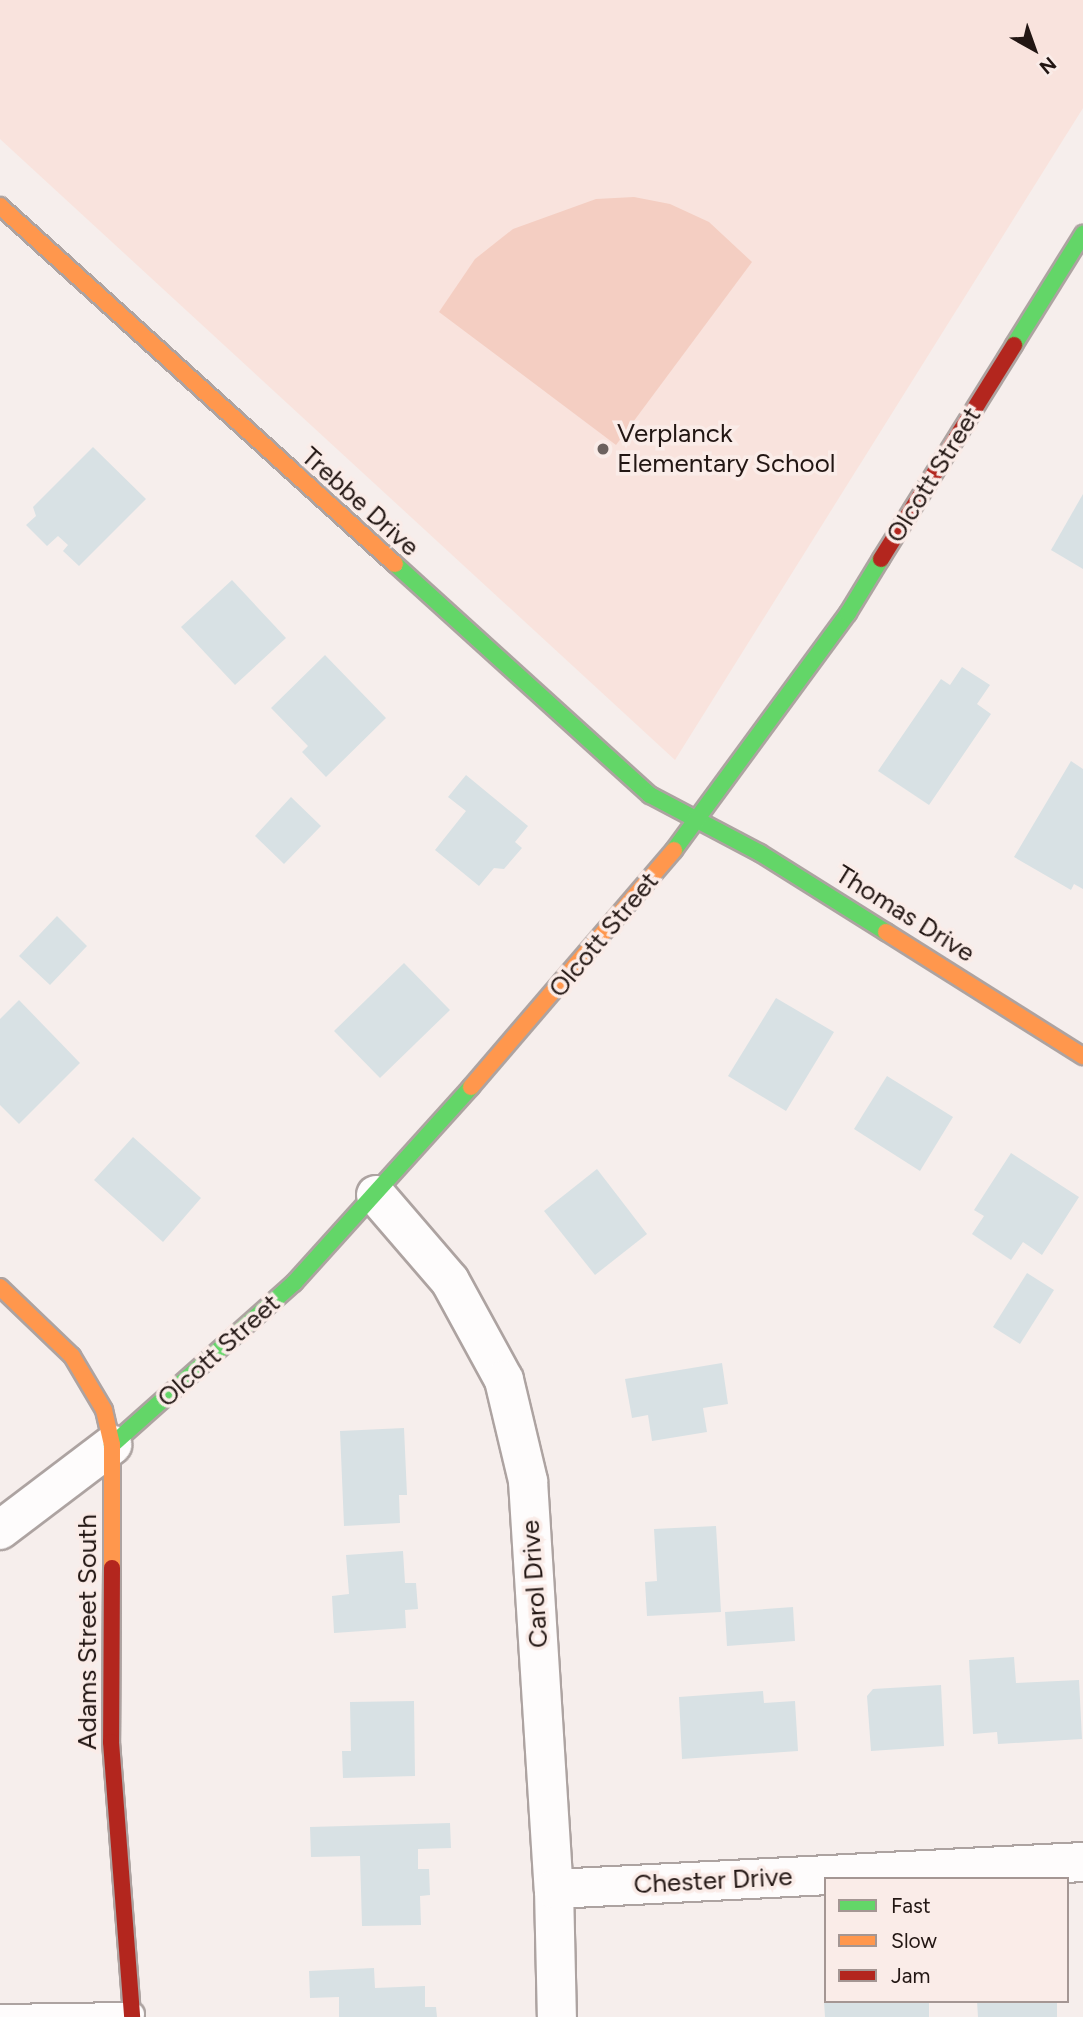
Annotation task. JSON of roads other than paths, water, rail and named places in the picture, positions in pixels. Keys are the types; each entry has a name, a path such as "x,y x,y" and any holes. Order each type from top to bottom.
{"street":[{"name":"Trebbe Drive","path":"0,206 614,766 649,795 697,822"},
{"name":"Olcott Street","path":"0,1530 112,1445 293,1283 539,1013 697,822 848,613 1083,234"},
{"name":"Thomas Drive","path":"697,822 760,853 1083,1056"},
{"name":"Carol Drive","path":"376,1195 450,1281 504,1380 528,1481 554,1889 557,2017"},
{"name":"Adams Street South","path":"0,1287 72,1356 104,1410 112,1445 111,1742 132,2016"},
{"name":"Chester Drive","path":"554,1889 1083,1862"}],"lane":[{"path":"0,2016 132,2016"}],"place":[{"name":"Verplanck Elementary School","path":"603,449"}]}
